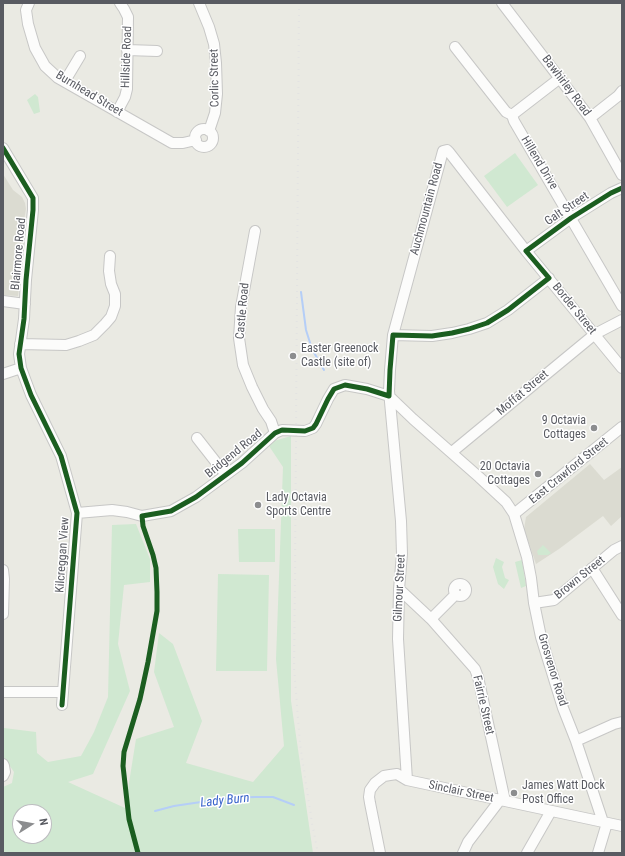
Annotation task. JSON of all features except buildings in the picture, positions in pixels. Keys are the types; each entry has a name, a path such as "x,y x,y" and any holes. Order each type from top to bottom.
{"street":[{"name":"Burnhead Street","path":"29,3 26,10 28,24 35,48 45,66 58,78 172,142 183,143 196,140"},
{"name":"Hillside Road","path":"118,112 127,89 128,17 120,3"},
{"name":"Corlic Street","path":"196,140 197,143 205,147 212,143 213,138 209,131 216,113 217,94 214,44 210,27 199,3"},
{"name":"Bawhirley Road","path":"502,3 590,118 622,175"},
{"path":"455,47 461,64 506,112 512,114 560,78"},
{"path":"127,50 157,51"},
{"path":"65,81 80,56"},
{"path":"590,118 618,96 622,91"},
{"name":"Hillend Drive","path":"512,114 514,121 622,306"},
{"path":"196,140 196,134 201,130 204,129 209,131"},
{"name":"Blairmore Road","path":"3,148 33,198 24,319 19,354 21,368"},
{"name":"Auchmountain Road","path":"389,396 393,335 443,151 447,150 449,152 526,250"},
{"name":"Galt Street","path":"526,250 571,218 611,193 622,188"},
{"name":"Castle Road","path":"255,231 241,307 239,338 243,365 252,387 271,421 275,433"},
{"name":"Border Street","path":"526,250 622,368"},
{"path":"20,344 66,345 94,335 111,317 115,306 115,294 111,284 109,271 110,256"},
{"path":"393,335 432,336 469,329 487,323 508,310 549,278"},
{"path":"3,300 25,304"},
{"path":"595,334 622,320"},
{"name":"Moffat Street","path":"452,452 595,334"},
{"path":"3,374 21,368"},
{"name":"Kilcreggan View","path":"21,368 31,395 61,456 77,513 62,705"},
{"name":"Bridgend Road","path":"77,513 112,510 142,516 171,511 196,497 242,464 275,433 282,430 305,431 313,428 334,389 346,385 367,388 389,396 506,502 514,514"},
{"name":"Gilmour Street","path":"389,396 402,540 398,639 406,780"},
{"name":"East Crawford Street","path":"514,514 524,508 622,427"},
{"path":"198,438 226,475"},
{"name":"Grosvenor Road","path":"514,514 527,557 541,637 563,708 605,823"},
{"name":"Brown Street","path":"534,603 554,600 614,550 622,546"},
{"path":"592,568 622,615"},
{"path":"3,570 3,614"},
{"name":"Fairrie Street","path":"399,589 431,619 475,670 478,677 502,800"},
{"path":"431,619 455,595"},
{"path":"3,692 63,692"},
{"path":"576,741 614,724 622,722"},
{"path":"3,764 5,772 3,776"},
{"name":"Sinclair Street","path":"380,853 370,803 370,790 374,783 384,776 397,774 406,780 622,826"},
{"path":"463,853 468,842 502,800"},
{"path":"527,853 551,811"},
{"path":"598,853 605,823"}],"shaded area":[{"path":"3,174 13,190 22,197 26,209 21,238 22,260 18,296 3,295"},
{"path":"590,464 604,480 622,467 622,516 611,526 603,516 559,549 536,564 524,529 526,517"}],"green space":[{"path":"35,94 38,97 40,112 34,114 27,100"},
{"path":"515,153 538,185 507,207 484,176"},
{"path":"291,436 291,701 313,853 3,853 3,787 12,783 14,772 3,756 4,728 36,732 37,753 48,762 81,756 94,732 108,697 112,525 136,524 150,559 150,582 124,585 118,644 130,691 93,774 68,782 125,808 136,739 174,727 154,672 159,633 173,644 202,721 186,763 253,782 284,746 276,659 283,467 267,443"},
{"path":"238,529 275,529 275,562 239,562"},
{"path":"543,545 551,553 548,555 538,555 537,551"},
{"path":"496,558 504,562 502,567 505,578 509,580 504,589 498,584 493,567"},
{"path":"522,560 526,586 521,588 515,562"},
{"path":"218,574 269,575 267,671 216,671"}],"waterway":[{"path":"301,292 306,330 312,349 324,370"},
{"name":"Lady Burn","path":"155,811 174,806 228,798 273,797 294,805"}],"railway":[{"path":"299,3 294,667 300,744 318,853"}],"cycle path":[{"path":"3,148 33,198 24,319 19,354 21,368 31,395 61,456 77,513 62,705"},
{"path":"138,853 129,819 123,766 124,752 140,699 157,611 156,568 143,526 142,516 171,511 196,497 242,463 275,433 282,430 305,431 313,428 334,389 345,385 367,389 389,396 393,335 432,336 452,333 487,323 508,310 549,278 526,251 571,218 611,193 622,188"}],"place":[{"name":"Easter Greenock Castle (site of)","path":"293,356"},
{"name":"9 Octavia Cottages","path":"594,428"},
{"name":"20 Octavia Cottages","path":"538,474"},
{"name":"Lady Octavia Sports Centre","path":"258,505"},
{"name":"James Watt Dock Post Office","path":"514,793"}]}
